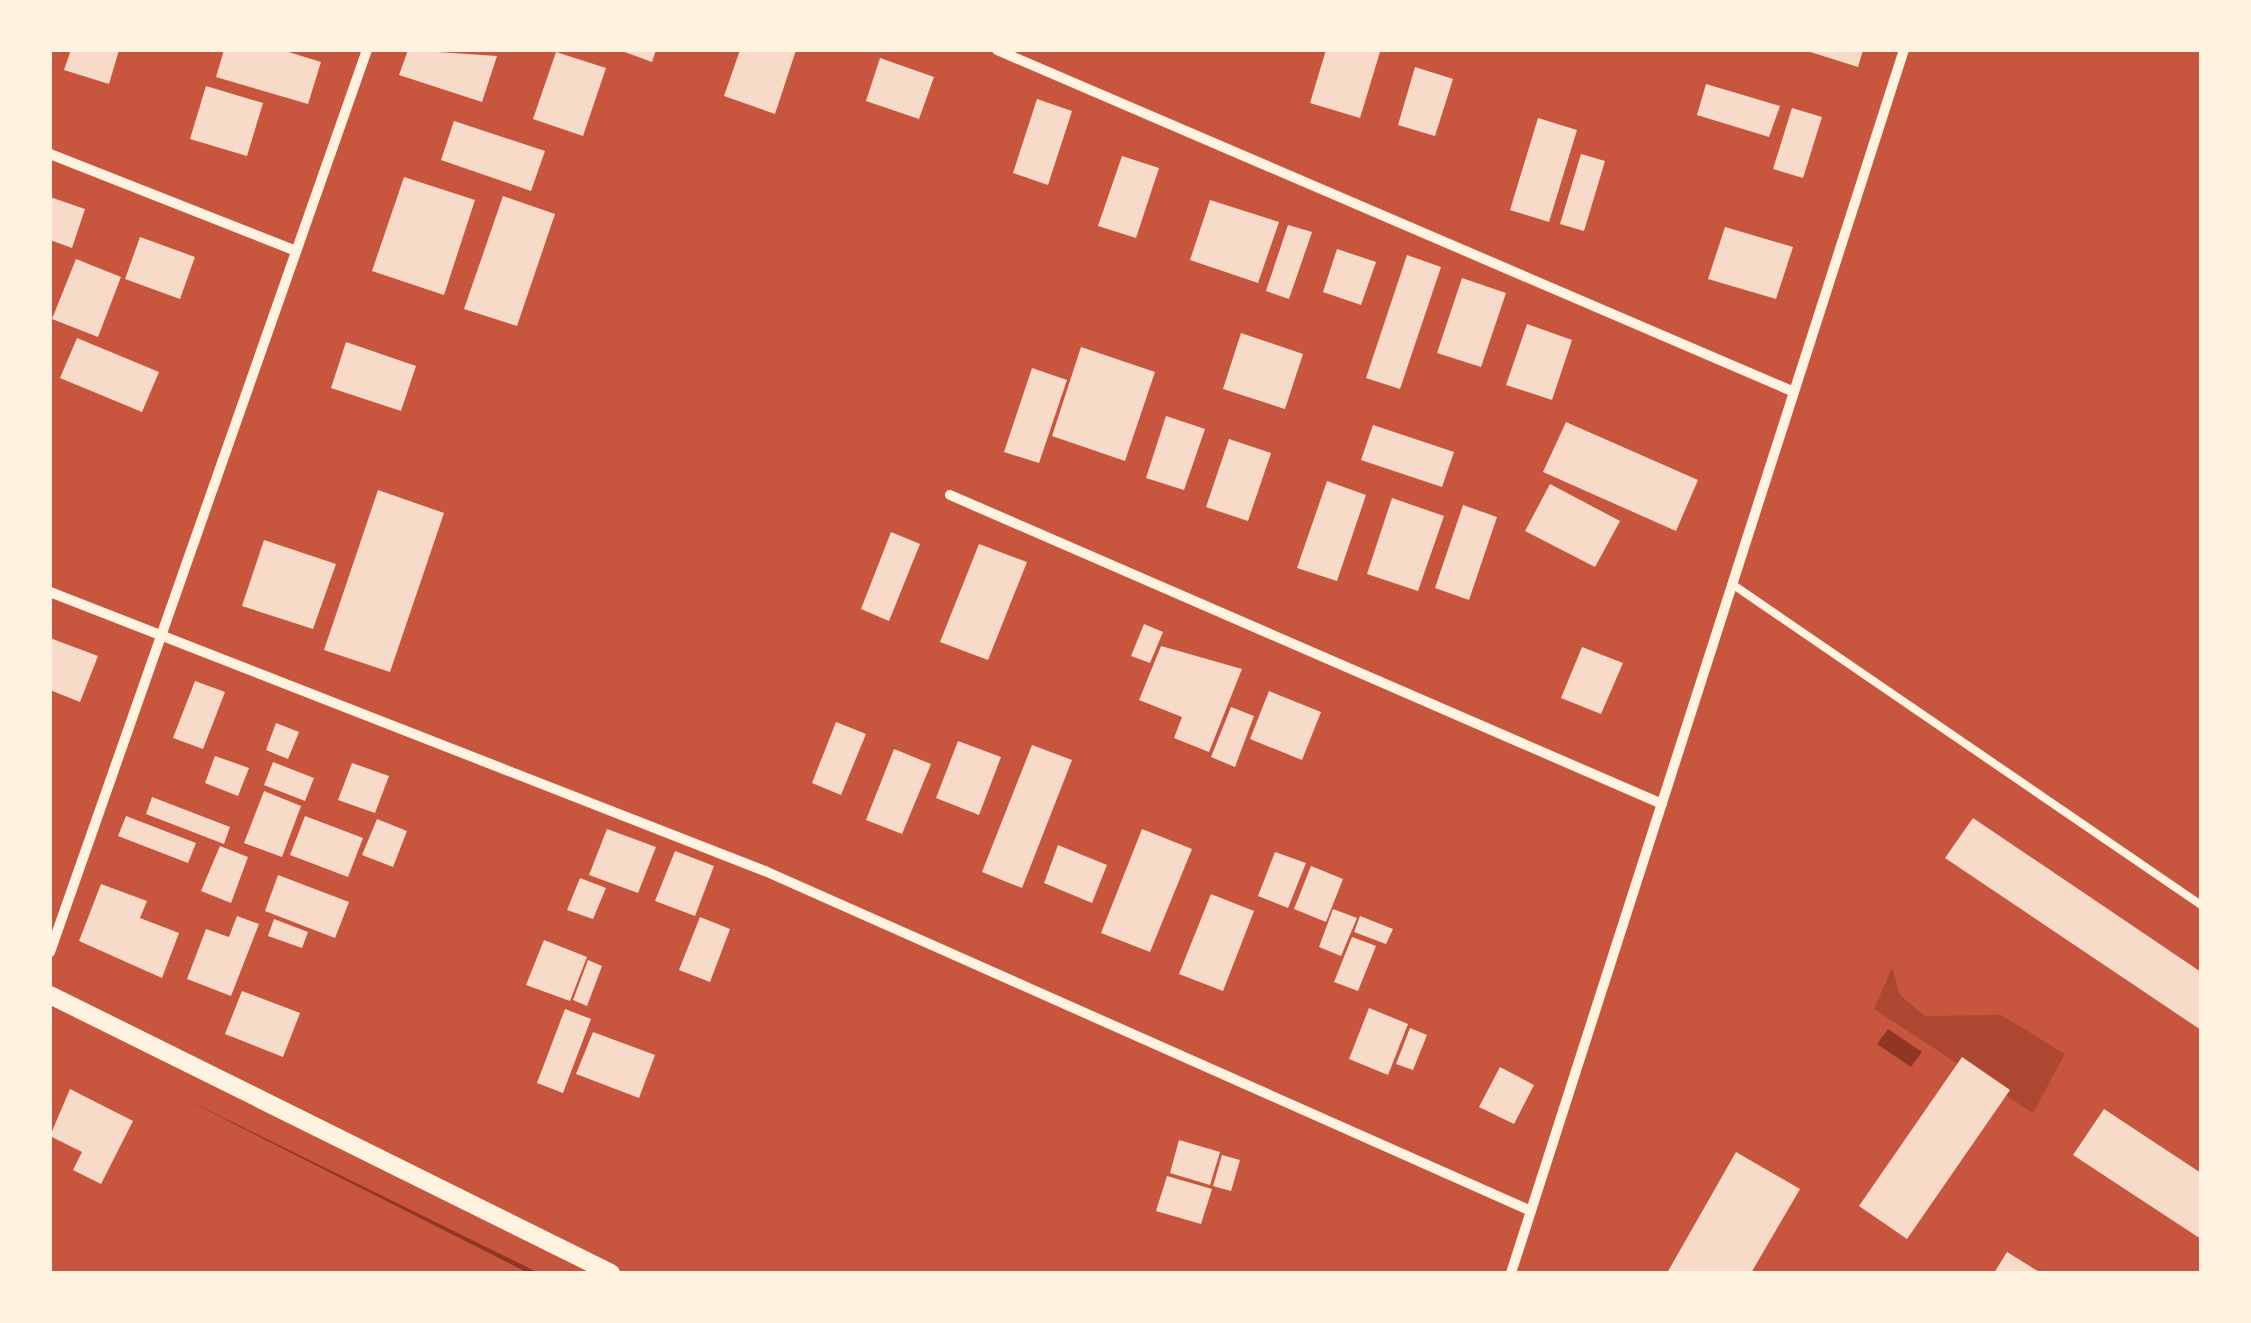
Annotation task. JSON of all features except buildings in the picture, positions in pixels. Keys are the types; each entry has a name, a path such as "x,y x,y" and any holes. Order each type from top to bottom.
{"street":[{"path":"50,952 367,50"},
{"path":"997,50 1794,392"},
{"path":"1511,1273 1904,50"},
{"path":"50,154 296,251"},
{"path":"950,495 1662,804"},
{"path":"50,592 764,871 1531,1211"},
{"path":"50,996 611,1273"}],"lane":[{"path":"1732,584 2201,905"}],"shaded area":[{"path":"1892,968 1900,995 1925,1016 2001,1015 2065,1054 2033,1113 1874,1009"},
{"path":"1888,1029 1922,1052 1911,1067 1877,1044"},
{"path":"177,1095 539,1273 528,1273"}]}
